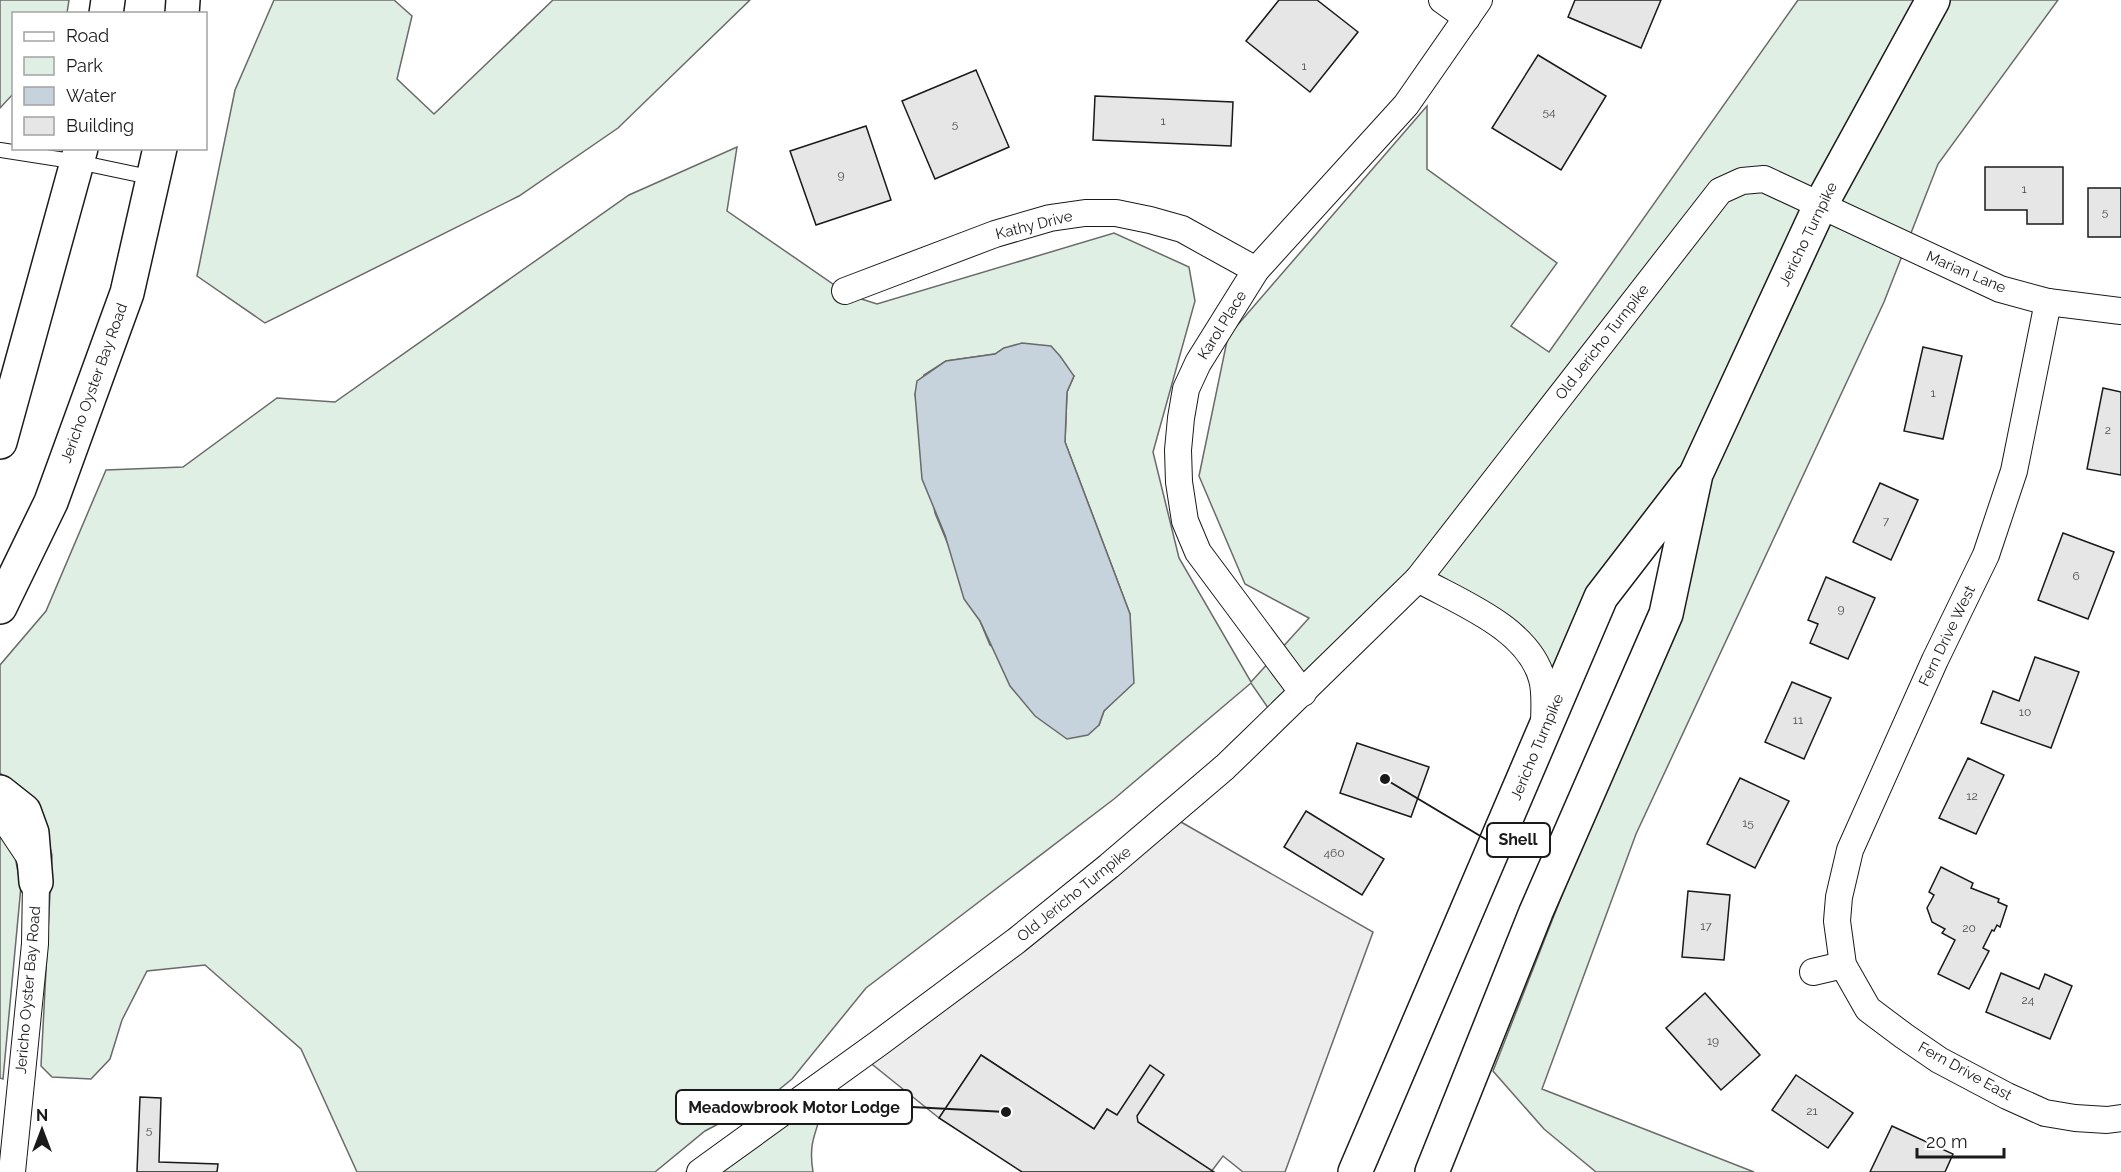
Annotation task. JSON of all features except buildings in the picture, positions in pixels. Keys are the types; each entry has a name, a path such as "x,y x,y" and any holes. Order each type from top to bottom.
{"main road":[{"name":"Jericho Turnpike","path":"1432,1172 1536,912 1666,614 1696,474 1820,206 1934,0"},
{"path":"0,442 80,155"},
{"name":"Jericho Oyster Bay Road","path":"0,607 51,502 127,293 157,163"},
{"name":"Jericho Turnpike","path":"1355,1172 1601,597 1696,474"},
{"path":"0,792 24,811 32,832 36,882"}],"street":[{"path":"1442,0 1473,9"},
{"name":"Karol Place","path":"1303,693 1198,552 1185,520 1179,482 1178,450 1186,390 1198,363 1256,270 1406,105 1473,9"},
{"name":"Old Jericho Turnpike","path":"700,1172 1016,941 1225,768 1303,693 1418,579 1720,190 1742,181 1764,179 1820,206"},
{"name":"Marian Lane","path":"1820,206 2000,289 2048,302 2121,311"},
{"name":"Kathy Drive","path":"845,291 995,234 1050,218 1085,213 1116,213 1182,229 1256,270"},
{"name":"Fern Drive West","path":"1843,965 1837,921 1839,897 1850,850 1935,660 1986,555 2014,471 2048,302"},
{"path":"1418,579 1500,625 1521,641 1533,658 1542,678 1544,730"},
{"name":"Jericho Oyster Bay Road","path":"0,819 7,823 28,856 36,882 35,944 12,1172"},
{"path":"1813,972 1843,965"},
{"name":"Fern Drive East","path":"1843,965 1868,1009 1940,1060 2007,1096 2045,1113 2075,1118 2107,1120 2121,1118"}],"lane":[{"path":"0,150 157,163"}],"green space":[{"path":"0,0 69,0 67,12 12,12 12,95 0,108"},
{"path":"274,0 394,0 412,16 397,79 434,114 553,0 750,0 618,128 519,196 265,323 197,276 235,90"},
{"path":"1798,0 2058,0 1938,164 1884,302 1636,834 1542,1089 1754,1172 1596,1172 1544,1129 1493,1071 1670,620 1697,475 1598,597 1541,731 1539,678 1519,644 1419,582 1277,721 1251,683 1114,799 866,988 792,1079 771,1096 705,1131 655,1172 357,1172 301,1049 205,965 147,971 122,1020 110,1059 91,1079 52,1077 41,1066 52,855 43,822 24,792 0,773 0,665 46,611 106,470 183,467 277,398 335,402 629,195 737,147 727,211 849,295 877,304 1114,233 1189,267 1195,301 1153,452 1179,558 1251,682 1309,618 1245,584 1199,476 1228,336 1427,106 1427,169 1557,263 1511,326 1549,352","holes":["1004,348 1074,376 1067,392 1065,442 1130,614 1116,698 1104,711 1099,725 990,645 935,513 915,394 924,375 946,361 995,354"]},
{"path":"0,833 15,857 21,886 3,1079 0,1078"},
{"path":"821,1115 811,1156 813,1172 686,1172 708,1159 795,1118"}],"shaded area":[{"path":"1181,822 1373,932 1285,1172 1243,1172 1223,1156 1211,1172 1107,1109 1094,1129 981,1055 939,1118 868,1061"}],"water":[{"path":"1022,343 1051,346 1074,376 1067,392 1065,442 1130,614 1134,683 1104,711 1099,725 1088,735 1067,739 1035,716 1010,686 980,621 964,599 945,535 922,479 915,394 917,381 946,361 995,354 1004,348"}],"place":[{"name":"Shell","path":"1385,779"},
{"name":"Meadowbrook Motor Lodge","path":"1006,1112"}]}
